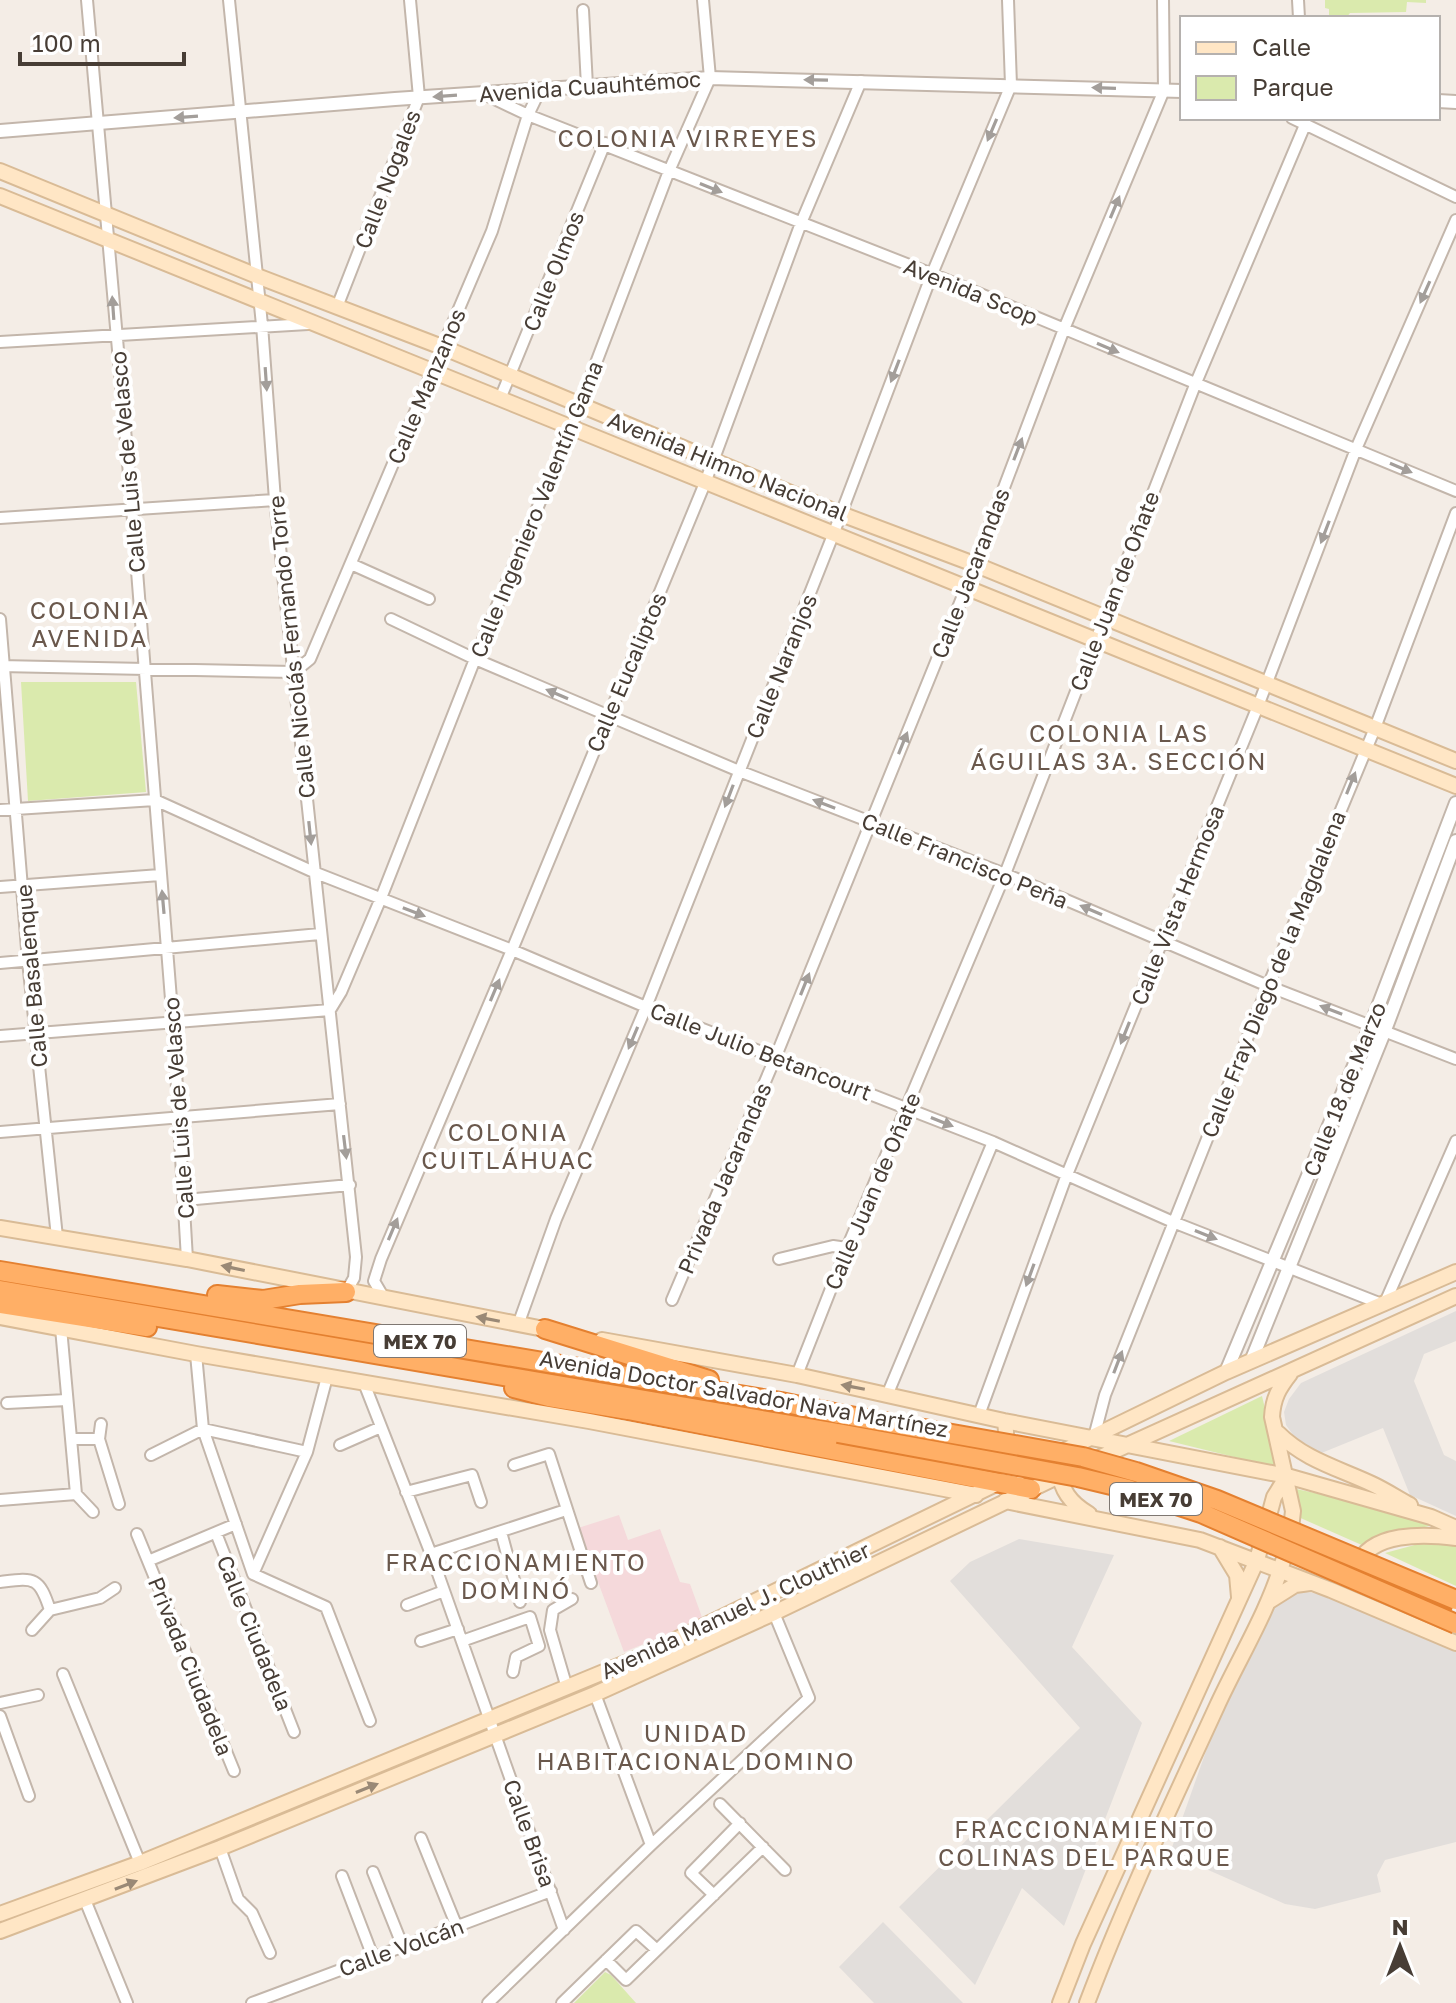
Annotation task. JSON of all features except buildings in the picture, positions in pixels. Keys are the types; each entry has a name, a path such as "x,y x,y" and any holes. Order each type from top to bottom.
{"highway":[{"name":"Avenida Doctor Salvador Nava Martínez","path":"0,1271 781,1402 839,1423 1128,1489 1201,1513 1456,1624"},
{"name":"Avenida Doctor Salvador Nava Martínez","path":"0,1290 412,1359 1083,1457 1217,1500 1456,1600"},
{"path":"121,1290 263,1300 300,1294 346,1292"},
{"path":"0,1304 157,1329 247,1332"},
{"path":"545,1329 781,1402"},
{"path":"412,1359 549,1397 1031,1489"}],"main road":[{"name":"Avenida Himno Nacional","path":"0,171 257,276 442,347 841,514 974,564 1456,761"},
{"name":"Avenida Himno Nacional","path":"0,196 1456,786"},
{"name":"Avenida Doctor Salvador Nava Martínez","path":"0,1228 187,1259 518,1325 888,1393 1004,1421 1287,1476 1431,1517 1456,1528"},
{"name":"Avenida Manuel J. Clouthier","path":"0,1914 140,1863 640,1657 1252,1359 1456,1272"},
{"name":"Avenida Manuel J. Clouthier","path":"0,1931 220,1848 595,1694 774,1613 1059,1476 1456,1296"},
{"path":"1384,1305 1388,1327"},
{"path":"0,1317 746,1450 1200,1540 1281,1569 1456,1643"},
{"path":"1087,2003 1104,1957 1281,1569 1293,1511 1272,1417 1277,1391 1294,1370"},
{"path":"589,1421 628,1410"},
{"path":"913,1466 955,1469 975,1464 1005,1445 1008,1431 1004,1421"},
{"path":"724,1429 746,1450"},
{"path":"1276,1431 1310,1459 1373,1484 1431,1517"},
{"path":"1057,1453 1059,1476 1070,1500 1097,1518"},
{"path":"1060,2003 1083,1944 1257,1560 1274,1497 1287,1476"},
{"path":"1416,1627 1363,1590 1357,1576 1358,1564 1362,1556 1387,1540 1427,1535 1456,1538"},
{"path":"1220,1546 1237,1575 1239,1599"},
{"path":"1268,1602 1295,1585 1313,1583"},
{"path":"1191,1705 1208,1694 1224,1692"}],"street":[{"name":"Calle Luis de Velasco","path":"87,0 173,1022 187,1259"},
{"name":"Calle Nicolás Fernando Torre","path":"229,0 262,325 275,500 320,934 350,1185 356,1257 354,1278 346,1292"},
{"name":"Calle Nogales","path":"337,307 419,97 410,0"},
{"name":"Calle Ingeniero Valentín Gama","path":"330,1010 341,992 381,898 580,405 669,171 710,78 703,0"},
{"name":"Calle Naranjos","path":"518,1325 556,1219 646,1007 833,535 932,274 1011,85 1008,0"},
{"path":"1163,0 1164,90"},
{"path":"583,10 587,86"},
{"name":"Avenida Cuauhtémoc","path":"0,131 419,97 710,78 1180,91"},
{"name":"Calle Eucaliptos","path":"386,1299 374,1281 381,1259 705,483 801,223 861,81"},
{"name":"Calle Manzanos","path":"294,672 310,659 492,231 528,115 540,90"},
{"name":"Calle Jacarandas","path":"776,1056 966,588 1064,329 1164,90"},
{"name":"Avenida Scop","path":"484,94 528,115 932,274 1456,491"},
{"path":"1305,121 1456,197"},
{"name":"Calle Juan de Oñate","path":"797,1375 847,1248 1005,874 1195,385 1305,121"},
{"name":"Calle Olmos","path":"500,399 605,143"},
{"name":"Calle Vista Hermosa","path":"979,1415 1066,1177 1258,706 1356,449 1456,220"},
{"path":"0,342 318,323"},
{"path":"0,518 275,500"},
{"name":"Calle Fray Diego de la Magdalena","path":"1094,1437 1105,1395 1375,728 1456,513"},
{"path":"351,564 429,599"},
{"name":"Calle Basalenque","path":"0,619 28,961 57,1237"},
{"name":"Calle Francisco Peña","path":"391,619 475,659 739,771 1005,874 1268,986 1456,1059"},
{"path":"2,666 294,672"},
{"path":"0,810 155,800"},
{"name":"Calle Julio Betancourt","path":"155,800 316,873 646,1007 993,1142 1173,1222 1384,1305"},
{"name":"Calle 18 de Marzo","path":"1226,1372 1371,1025 1456,803"},
{"name":"Calle 18 de Marzo","path":"1252,1359 1385,1030 1456,841"},
{"path":"0,887 160,875"},
{"path":"0,963 320,934"},
{"path":"0,1036 330,1010"},
{"name":"Privada Jacarandas","path":"672,1300 776,1056"},
{"path":"0,1132 340,1104"},
{"path":"1384,1305 1456,1141"},
{"path":"888,1393 993,1142"},
{"path":"185,1200 350,1185"},
{"path":"779,1259 833,1246 847,1248"},
{"path":"356,1257 367,1264 381,1259"},
{"path":"61,1328 76,1494 93,1512"},
{"path":"196,1354 203,1429 253,1574 326,1607 370,1721"},
{"path":"253,1574 307,1452 327,1377"},
{"name":"Calle Brisa","path":"364,1383 431,1554 564,1930"},
{"path":"7,1403 67,1400"},
{"path":"101,1424 99,1439 119,1504"},
{"path":"340,1445 381,1427"},
{"path":"151,1455 203,1429 307,1452"},
{"path":"71,1439 99,1439"},
{"path":"514,1465 549,1454 591,1583"},
{"path":"406,1492 472,1475 481,1502"},
{"path":"0,1500 76,1494"},
{"path":"431,1554 566,1510"},
{"path":"148,1561 236,1524"},
{"path":"501,1532 520,1602"},
{"name":"Calle Ciudadela","path":"216,1533 294,1732"},
{"name":"Privada Ciudadela","path":"137,1534 234,1771"},
{"path":"0,1582 35,1581 43,1587 50,1610"},
{"path":"32,1630 50,1610 100,1598 115,1588"},
{"path":"407,1605 444,1591"},
{"path":"488,2003 809,1698 767,1596"},
{"path":"567,1688 550,1630 553,1610 572,1599"},
{"path":"462,1641 530,1617 539,1646 516,1657 513,1672"},
{"path":"421,1641 458,1629"},
{"path":"63,1674 140,1863"},
{"path":"595,1694 651,1845"},
{"path":"0,1703 38,1695"},
{"path":"0,1716 29,1796"},
{"path":"720,1804 785,1870"},
{"path":"714,1895 691,1873 740,1823"},
{"path":"421,1838 457,1927"},
{"path":"606,1960 626,1980 763,1847"},
{"path":"220,1848 238,1899 252,1913 270,1953"},
{"path":"373,1872 403,1947"},
{"path":"342,1876 373,1957"},
{"name":"Calle Volcán","path":"252,2003 551,1891"},
{"path":"85,1900 127,2003"},
{"path":"562,2003 636,1931 657,1950"}],"shaded area":[{"path":"1456,1311 1456,1341 1424,1354 1414,1381 1444,1455 1456,1461 1456,1516 1410,1495 1383,1428 1319,1454 1296,1439 1286,1425 1284,1412 1301,1383"},
{"path":"619,1515 628,1540 660,1529 680,1582 690,1584 703,1620 624,1652 578,1528"},
{"path":"1019,1539 1114,1555 1072,1647 1142,1723 1064,1926 1022,1888 975,1985 899,1907 1080,1728 950,1581 970,1562"},
{"path":"1296,1591 1329,1595 1456,1651 1456,1842 1385,1860 1377,1875 1381,1892 1315,1909 1285,1904 1170,1853 1222,1706 1272,1606"},
{"path":"883,1922 963,2003 874,2003 839,1967"}],"green space":[{"path":"1325,0 1426,0 1426,3 1407,2 1406,12 1329,16 1329,9 1325,8"},
{"path":"21,682 136,682 146,792 28,801"},
{"path":"1262,1396 1279,1468 1169,1441"},
{"path":"1296,1489 1363,1503 1434,1525 1391,1534 1364,1546 1296,1516"},
{"path":"1422,1543 1456,1545 1456,1586 1385,1553"},
{"path":"605,1972 636,2003 574,2003"}],"district":[{"name":"COLONIA VIRREYES","path":"688,137"},
{"name":"COLONIA AVENIDA","path":"90,623"},
{"name":"COLONIA LAS ÁGUILAS 3A. SECCIÓN","path":"1119,746"},
{"name":"COLONIA CUITLÁHUAC","path":"508,1145"},
{"name":"FRACCIONAMIENTO DOMINÓ","path":"516,1575"},
{"name":"UNIDAD HABITACIONAL DOMINO","path":"696,1746"},
{"name":"FRACCIONAMIENTO COLINAS DEL PARQUE","path":"1085,1842"}]}
